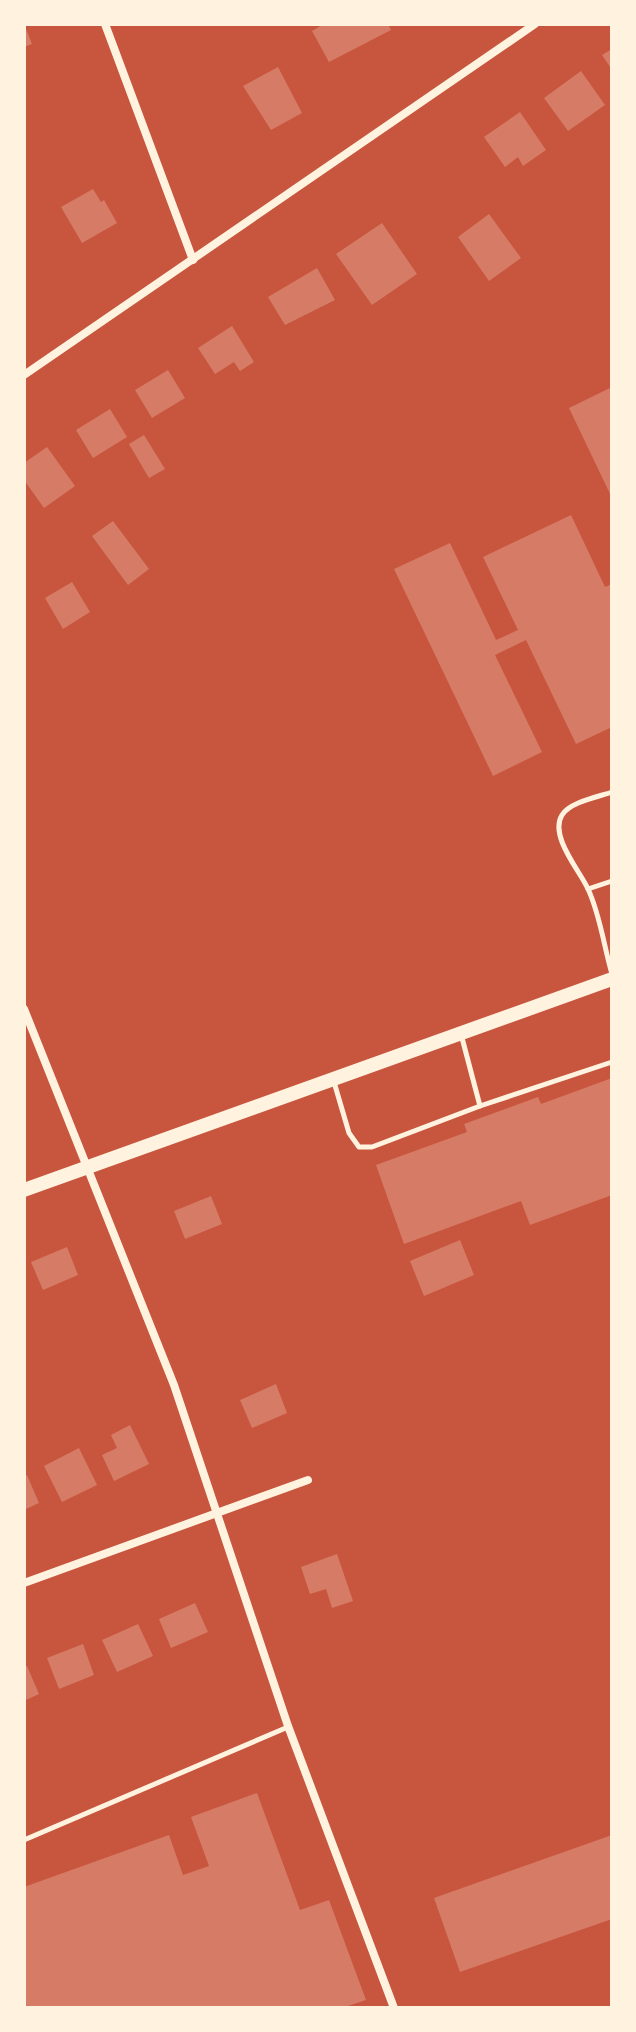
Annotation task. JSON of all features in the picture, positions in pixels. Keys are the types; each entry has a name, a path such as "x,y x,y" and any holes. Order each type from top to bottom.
{"street":[{"path":"105,24 193,260"},
{"path":"24,375 535,24"},
{"path":"24,1190 612,976"},
{"path":"24,1009 174,1385 288,1726 394,2008"},
{"path":"24,1583 308,1480"}],"lane":[{"path":"612,792 563,813 558,826 571,863 588,889 612,976"},
{"path":"588,889 612,881"},
{"path":"460,1033 480,1106"},
{"path":"333,1079 349,1133 359,1147 372,1147 480,1106 612,1062"},
{"path":"24,1840 288,1726"}],"building":[{"path":"24,24 32,44 24,47"},
{"path":"324,24 388,24 391,30 329,62 312,31"},
{"path":"612,49 612,70 602,55"},
{"path":"278,67 302,113 271,130 243,86"},
{"path":"581,71 605,105 568,131 544,98"},
{"path":"520,112 546,150 523,166 518,157 505,167 484,137"},
{"path":"93,189 101,202 104,200 117,223 82,243 61,207"},
{"path":"489,214 521,258 489,281 458,237"},
{"path":"382,223 417,274 372,305 336,254"},
{"path":"317,268 335,300 285,325 268,297"},
{"path":"232,326 254,362 240,371 234,362 215,374 198,348"},
{"path":"168,370 185,398 152,418 135,390"},
{"path":"612,387 612,498 569,408"},
{"path":"110,409 127,437 93,458 76,430"},
{"path":"144,435 165,469 149,478 129,444"},
{"path":"47,447 75,486 44,508 24,480 24,463"},
{"path":"571,515 605,587 612,584 612,727 576,744 526,640 495,655 542,752 493,776 394,569 450,543 496,640 518,630 483,557"},
{"path":"113,521 149,569 128,585 92,536"},
{"path":"72,582 90,612 63,629 45,598"},
{"path":"612,1078 612,1195 530,1225 521,1201 404,1244 376,1165 467,1132 464,1124 538,1097 541,1104"},
{"path":"211,1196 222,1224 185,1239 174,1211"},
{"path":"460,1240 474,1275 424,1296 410,1261"},
{"path":"67,1247 78,1275 43,1290 31,1262"},
{"path":"276,1384 287,1413 252,1428 240,1400"},
{"path":"130,1425 149,1464 114,1481 102,1455 117,1448 111,1435"},
{"path":"79,1448 97,1485 62,1502 44,1466"},
{"path":"27,1475 39,1503 24,1510 24,1477"},
{"path":"337,1554 353,1601 332,1608 326,1589 310,1594 301,1567"},
{"path":"195,1603 208,1632 171,1648 159,1619"},
{"path":"138,1624 153,1656 117,1672 102,1640"},
{"path":"83,1644 94,1675 59,1689 47,1658"},
{"path":"27,1666 39,1694 24,1701 24,1667"},
{"path":"257,1793 300,1910 329,1900 366,2000 342,2008 24,2008 24,1887 169,1835 183,1875 209,1866 191,1817"},
{"path":"612,1835 612,1919 460,1972 434,1898"}]}
